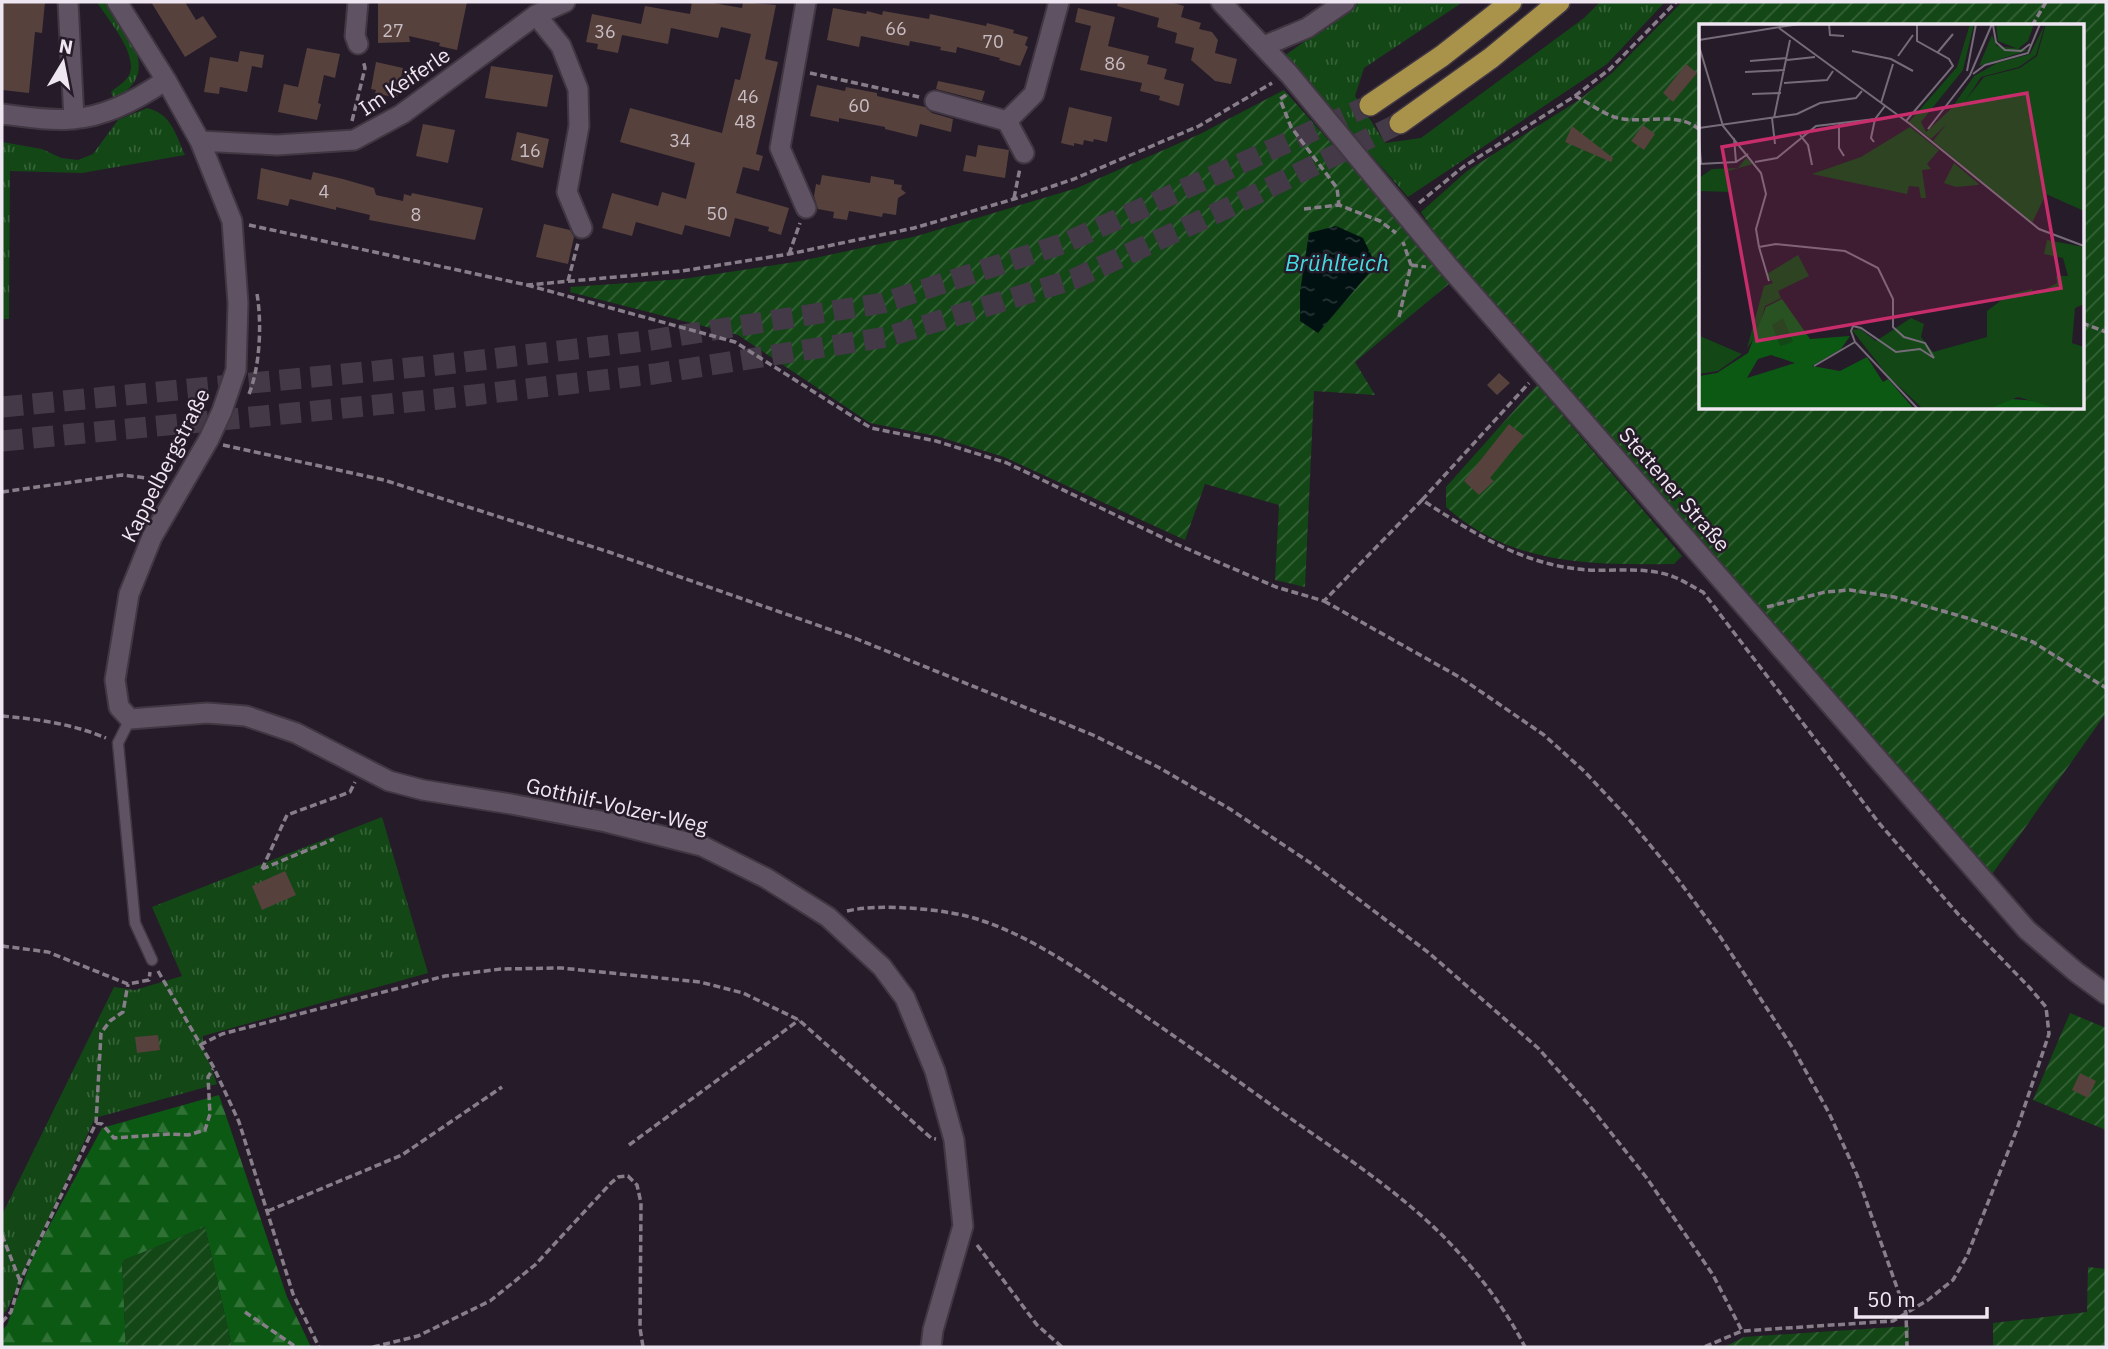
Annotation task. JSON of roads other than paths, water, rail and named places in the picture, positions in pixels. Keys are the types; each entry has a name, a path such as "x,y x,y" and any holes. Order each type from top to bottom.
{"highway":[{"path":"1370,105 1441,56 1511,2"},
{"path":"1401,123 1491,58 1559,2"}],"street":[{"path":"68,2 74,120"},
{"name":"Kappelbergstraße","path":"117,2 200,141 232,221 238,303 236,370 222,411 209,439 152,537 129,594 115,680 119,707 130,719"},
{"path":"358,2 355,36 358,44"},
{"name":"Im Keiferle","path":"200,141 277,145 354,140 402,114 536,15 565,2"},
{"path":"806,2 780,148 806,208"},
{"path":"1007,121 1034,94 1059,2"},
{"name":"Stettener Straße","path":"1221,2 1294,80 1450,267 2027,930 2106,994"},
{"path":"1264,46 1307,28 1345,2"},
{"path":"536,15 561,46 578,89 579,126 567,192 582,228"},
{"path":"2,114 48,120 74,120 106,111 145,95 166,80"},
{"path":"934,101 1007,121 1024,153"},
{"name":"Gotthilf-Volzer-Weg","path":"130,719 206,713 246,716 296,733 389,781 423,790 606,822 702,846 766,878 828,917 882,967 905,998 934,1071 954,1140 963,1226 933,1330 931,1347"}],"lane":[{"path":"130,719 118,743 135,923 152,960"}],"water":[{"name":"Brühlteich","path":"1336,226 1363,238 1376,265 1318,333 1300,321 1300,292 1309,233"}],"tunnel":[{"path":"2,407 438,365 645,341 883,303 1065,243 1370,105"},
{"path":"2,441 439,399 654,374 887,337 1074,279 1236,204 1400,123"}]}
